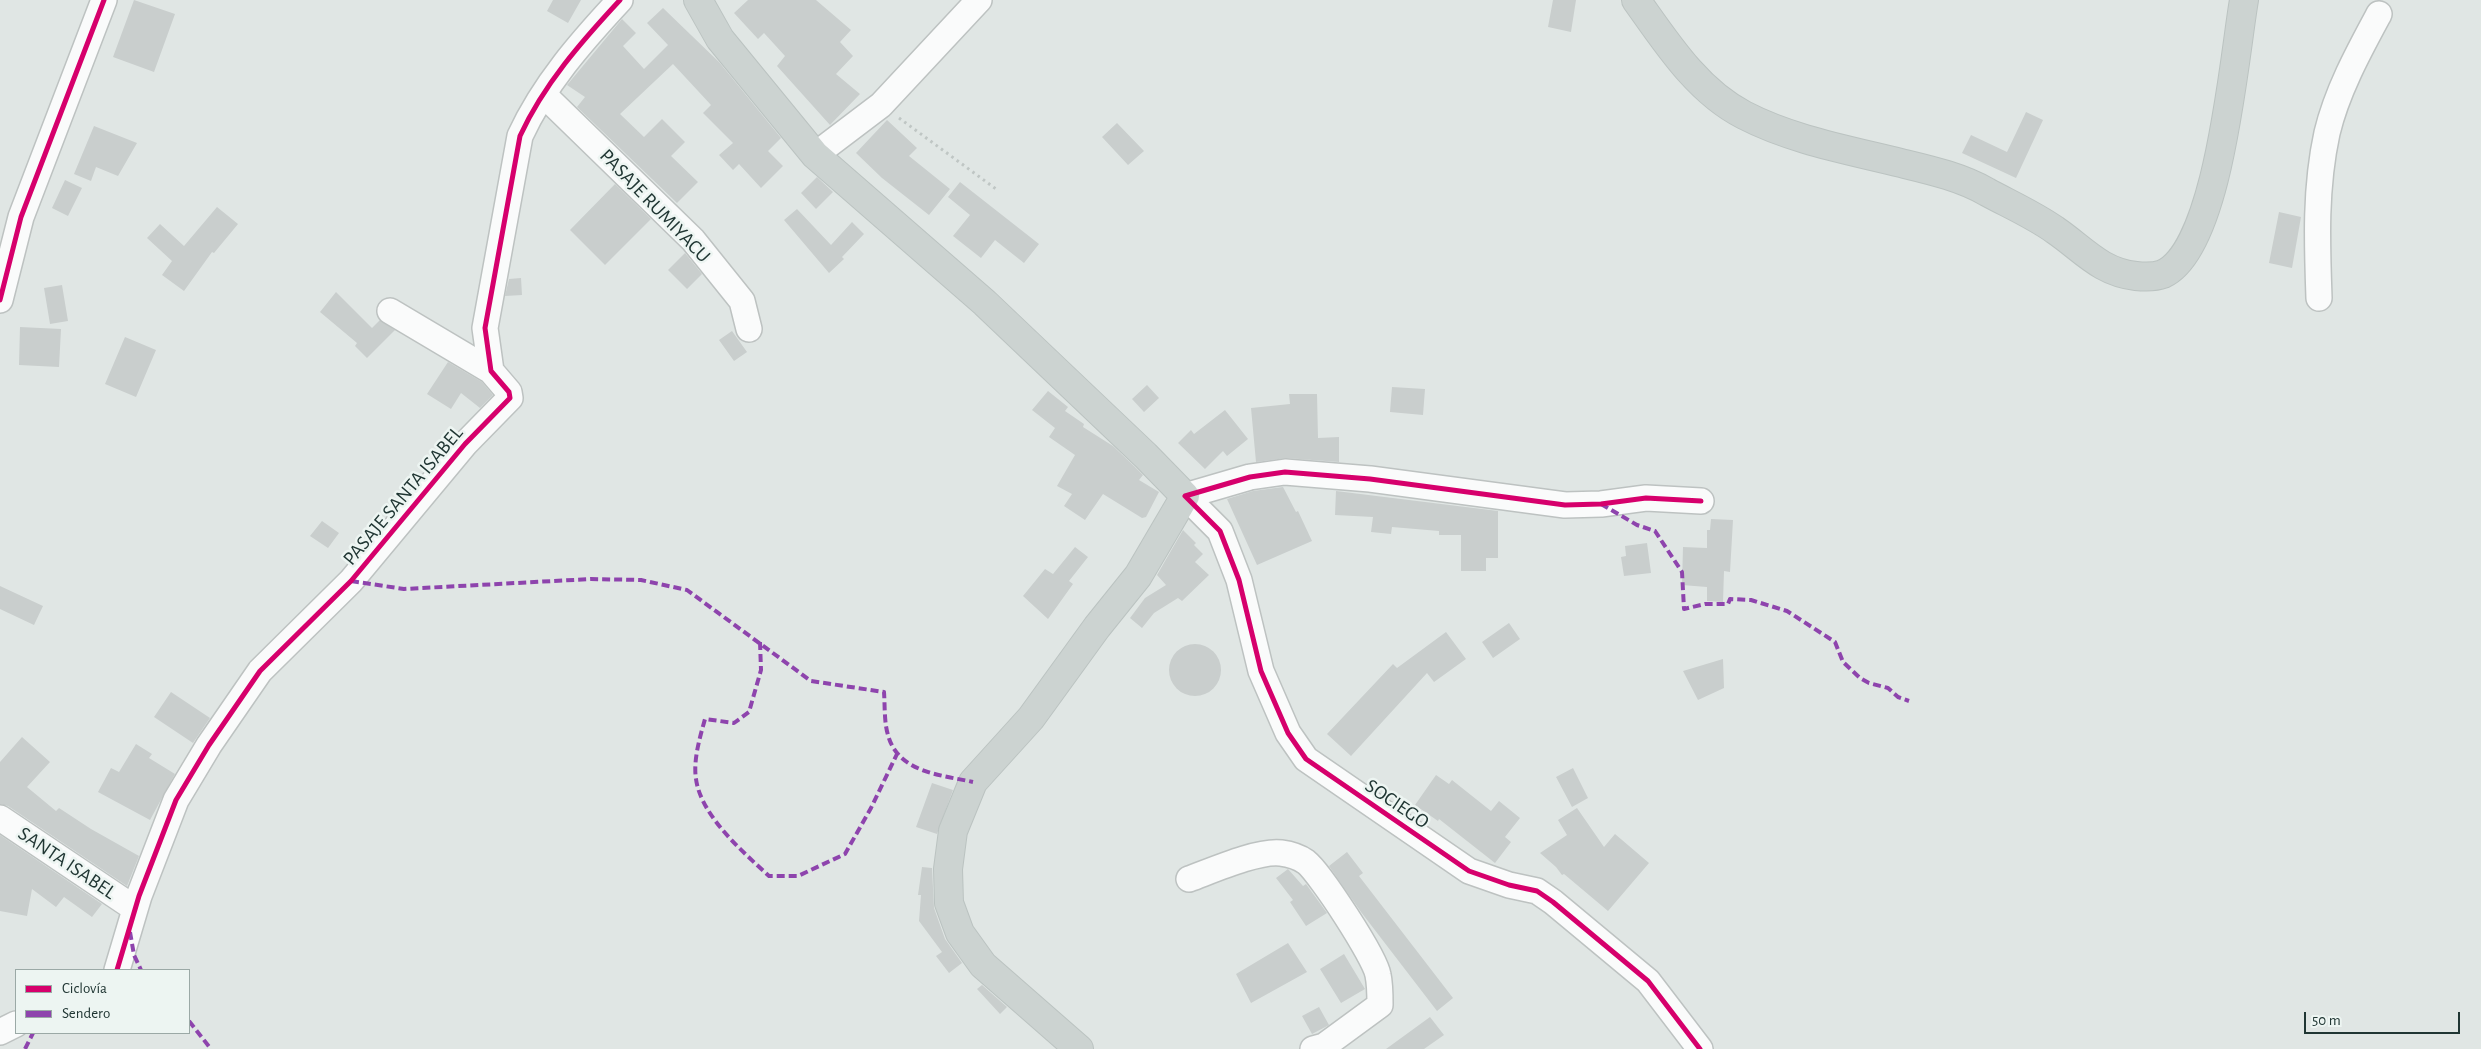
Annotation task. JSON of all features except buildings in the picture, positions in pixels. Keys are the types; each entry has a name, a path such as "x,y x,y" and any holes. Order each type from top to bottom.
{"main road":[{"path":"698,0 720,39 815,155 985,303 1145,455 1185,496 1138,576 1097,627 1032,718 974,782 953,831 948,869 949,902 960,932 983,965 1080,1049"},
{"path":"1636,0 1666,43 1704,87 1743,115 1790,134 1929,169 1976,185 2055,230 2089,258 2119,274 2147,277 2164,274 2177,262 2190,248 2200,222 2213,181 2230,102 2244,0"}],"street":[{"path":"0,300 22,217 104,0"},
{"path":"491,372 485,328 520,136 532,110 572,52 620,0"},
{"path":"815,155 880,105 979,0"},
{"path":"2319,298 2317,203 2327,132 2346,81 2379,14"},
{"name":"PASAJE RUMIYACU","path":"544,95 693,240 742,301 749,329"},
{"path":"390,311 491,372"},
{"name":"PASAJE SANTA ISABEL","path":"134,908 176,800 209,745 260,671 351,581 465,444 510,398 506,388 491,372"},
{"path":"1185,496 1250,477 1285,472 1370,479 1565,505 1600,504 1646,498 1701,501"},
{"name":"SOCIEGO","path":"1185,496 1220,531 1239,580 1261,671 1288,733 1306,759 1469,872 1537,892 1552,902 1648,981 1700,1049"},
{"name":"SANTA ISABEL","path":"0,818 134,908"},
{"path":"1188,879 1259,856 1279,852 1295,856 1307,863 1325,885 1358,936 1378,973 1380,1005 1324,1046 1313,1049"},
{"path":"117,969 134,908"},
{"path":"0,1032 15,1024"}],"path":[{"path":"880,105 996,189"}],"marked path":[{"path":"1601,504 1637,525 1655,531 1682,572 1684,609 1705,604 1728,604 1730,599 1751,600 1787,611 1835,642 1843,662 1860,678 1869,683 1888,688 1898,697 1909,701"},
{"path":"351,581 404,589 591,579 641,580 687,590 811,681 884,692 885,719 888,735 893,748 901,757 911,765 923,770 973,782"},
{"path":"760,642 761,670 749,712 734,723 705,719 695,772 700,793 714,820 736,845 769,876 798,876 845,854 871,808 897,754"},
{"path":"130,932 134,955 141,969"},
{"path":"190,1022 211,1049"},
{"path":"25,1049 32,1034"}],"cycle path":[{"path":"0,300 21,217 104,0"},
{"path":"117,969 139,896 176,800 209,745 260,671 351,581 465,444 510,398 509,392 491,371 485,328 520,136 540,99 564,64 620,0"},
{"path":"1700,1049 1648,981 1553,902 1537,891 1509,885 1469,871 1306,759 1288,733 1261,671 1239,580 1220,531 1185,496 1250,477 1285,472 1370,479 1565,505 1601,504 1646,498 1701,501"}]}
